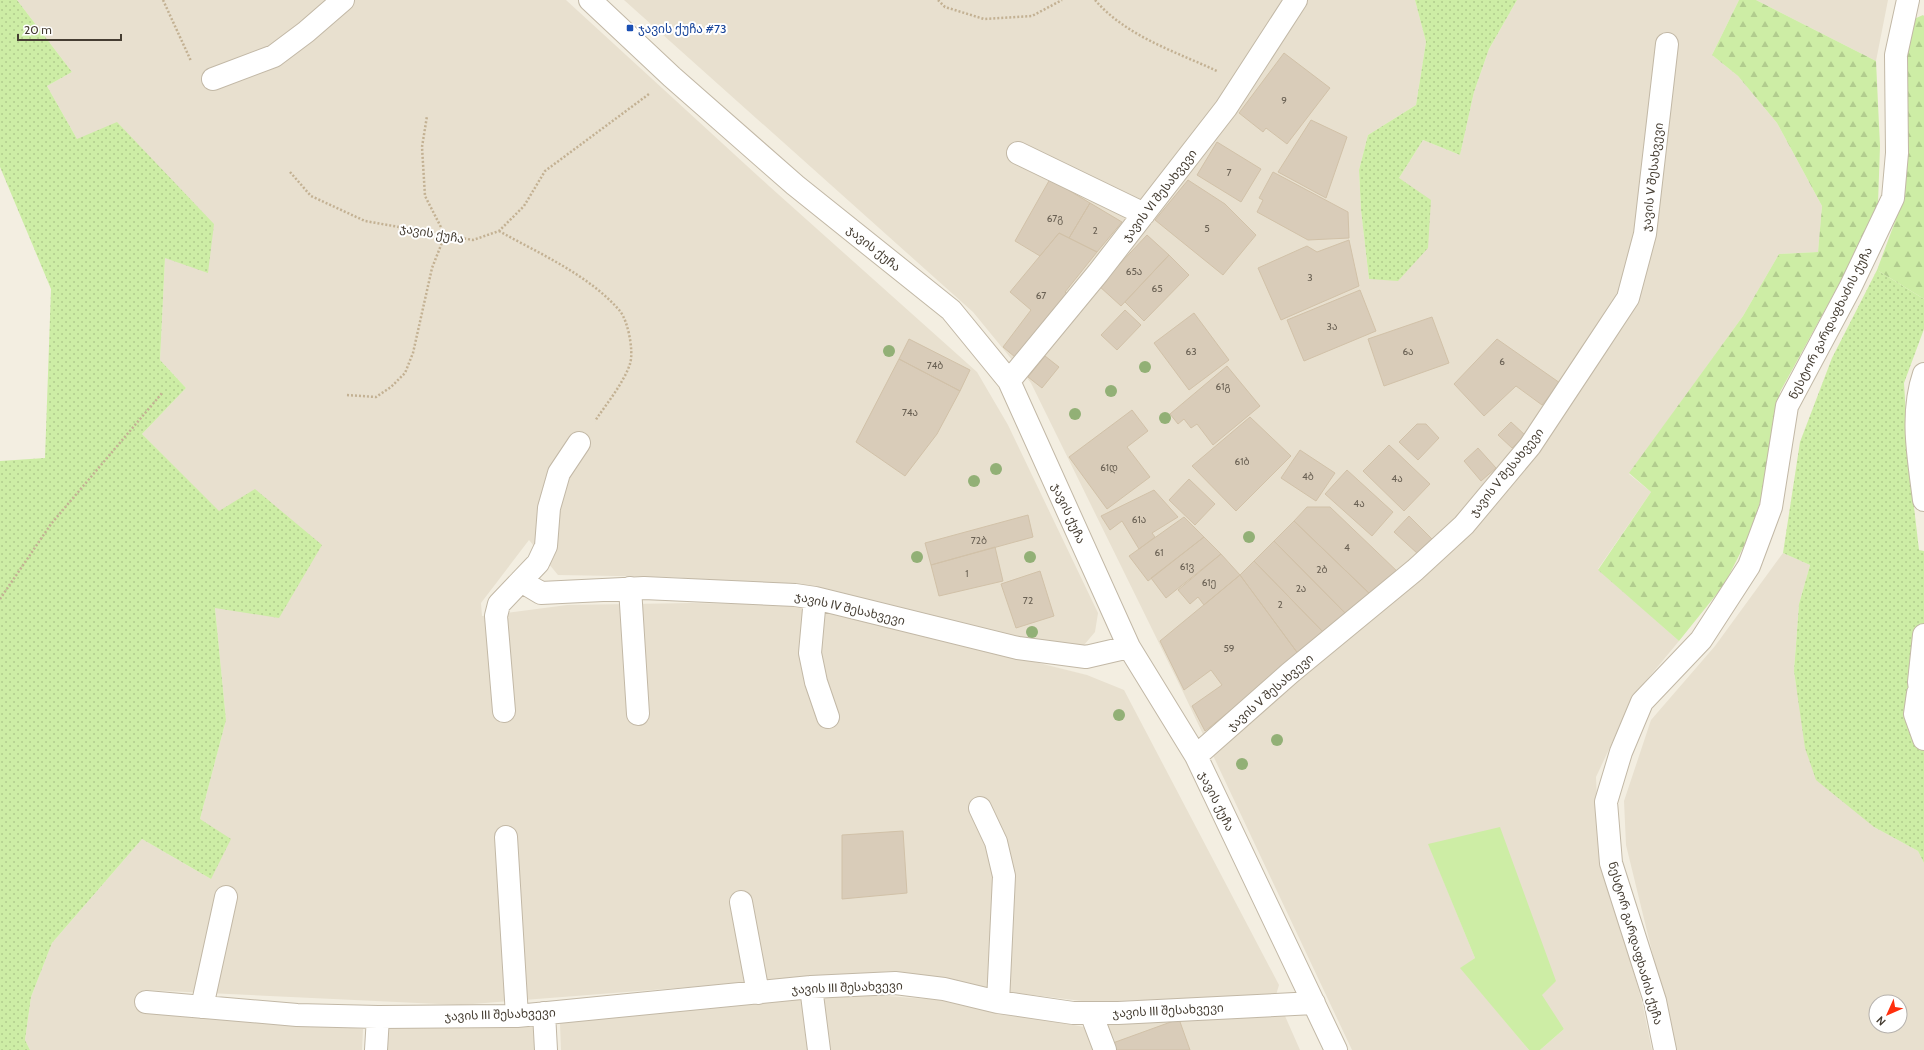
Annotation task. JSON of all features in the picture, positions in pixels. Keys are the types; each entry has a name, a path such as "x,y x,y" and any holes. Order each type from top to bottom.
{"street":[{"path":"213,79 274,56 306,32 343,0"},
{"name":"ჯავის ქუჩა","path":"590,0 672,77 795,185 950,310 1009,382 1129,647 1196,756 1336,1050"},
{"name":"ჯავის VI შესახვევი","path":"1009,382 1098,273 1226,108 1296,0"},
{"name":"ნესტორ გარდაფხაძის ქუჩა","path":"1666,1050 1655,1001 1611,863 1606,802 1622,752 1642,702 1701,640 1750,566 1771,507 1787,406 1850,288 1893,198 1897,153 1896,55 1908,0"},
{"name":"ჯავის V შესახვევი","path":"1196,756 1290,673 1416,570 1464,525 1530,446 1592,354 1628,298 1645,234 1667,44"},
{"path":"1018,153 1144,214"},
{"path":"1924,374 1919,388 1916,434 1924,500"},
{"path":"504,711 496,616 499,604 538,563 546,546 549,508 560,473 579,443"},
{"name":"ჯავის IV შესახვევი","path":"521,581 541,593 630,588 795,595 815,598 1018,648 1086,657 1129,647"},
{"path":"630,588 638,714"},
{"path":"815,598 810,654 816,682 828,718"},
{"path":"1924,635 1915,714 1924,739"},
{"path":"1919,682 1922,705 1924,707"},
{"path":"980,808 996,842 1004,876 998,1002"},
{"path":"506,836 517,1016"},
{"path":"202,1007 226,897"},
{"path":"741,902 758,993"},
{"name":"ჯავის III შესახვევი","path":"146,1002 297,1015 378,1017 517,1016 811,987 895,984 944,989 998,1002 1073,1013 1314,1003"},
{"path":"811,987 819,1050"},
{"path":"544,1013 546,1050"},
{"path":"1092,1013 1105,1050"},
{"path":"376,1050 378,1017"}],"path":[{"path":"163,0 174,21 198,78 202,80 213,79"},
{"path":"938,0 945,6 984,19 1032,16 1062,0"},
{"path":"1095,0 1118,22 1136,33 1242,83"},
{"name":"ჯავის ქუჩა","path":"290,172 311,196 365,221 473,240 499,231 524,206 544,171 672,77"},
{"path":"347,395 376,397 391,387 405,373 413,353 432,268 445,235 425,196 422,147 427,116"},
{"path":"499,231 553,261 591,285 621,312 631,338 630,363 615,392 579,443"},
{"path":"0,598 51,524 163,392"}],"shaded area":[{"path":"17,0 566,0 769,186 977,372 1008,425 1098,613 1095,632 1084,645 1051,644 825,592 674,577 558,575 529,540 481,603 482,616 567,605 692,603 791,605 842,614 1087,675 1124,690 1279,985 1276,995 1090,1002 984,989 894,971 460,1005 144,990 139,1008 363,1029 362,1050 30,1050 25,1040 31,997 52,943 142,839 211,879 200,819 226,720 215,608 219,512 142,434 186,388 160,360 165,258 77,139 47,86 72,72"},
{"path":"624,0 1415,0 1426,42 1416,105 1368,135 1359,170 1361,210 1369,279 1399,178 1423,140 1460,155 1474,92 1489,49 1517,0 1739,0 1712,55 1738,76 1777,123 1822,206 1818,252 1779,254 1743,316 1629,474 1651,492 1598,569 1679,641 1635,694 1596,777 1599,850 1642,1002 1652,1050 1540,1050 1564,1029 1429,845 1475,958 1461,968 1529,1050 1352,1050 1184,694 1031,383 973,312"},
{"path":"1756,0 1888,0 1876,61"},
{"path":"1783,553 1810,565 1799,604 1794,671 1796,685 1874,827 1918,851 1924,863 1924,1050 1676,1050 1626,845 1624,801 1651,720 1715,646"},
{"path":"873,995 955,1001 1084,1027 1102,1024 1285,1016 1300,1050 561,1050 560,1023 774,997"},
{"path":"387,1027 537,1027 538,1050 385,1050"}],"green space":[{"path":"0,0 17,0 72,72 47,86 77,139 117,122 214,224 208,273 165,258 160,360 186,388 142,434 219,511 255,489 322,545 279,618 215,608 226,720 200,819 231,839 211,879 142,839 52,943 31,997 25,1040 30,1050 0,1050 0,461 45,458 51,289 0,167"},
{"path":"1415,0 1517,0 1489,49 1474,92 1460,155 1423,140 1399,178 1431,200 1428,248 1398,281 1369,279 1361,210 1359,170 1368,135 1416,105 1426,42"},
{"path":"1739,0 1756,0 1876,61 1880,146 1878,204 1843,277 1780,392 1765,486 1750,534 1724,585 1679,641 1598,570 1651,492 1629,473 1743,316 1779,254 1818,252 1822,206 1777,123 1738,76 1712,55"},
{"path":"1923,15 1924,299 1877,270 1896,219 1903,172 1908,33 1914,19"},
{"path":"1877,270 1924,299 1924,329 1904,383 1909,464 1919,550 1924,551 1924,863 1918,851 1874,827 1816,780 1805,748 1794,671 1799,604 1810,565 1783,553 1800,442 1832,358"},
{"path":"1500,827 1556,981 1542,995 1564,1029 1540,1050 1529,1050 1460,968 1475,958 1428,844"}],"building":[{"path":"1284,53 1330,88 1287,144 1266,128 1263,132 1239,113"},
{"path":"1311,120 1347,137 1326,198 1278,172"},
{"path":"1217,142 1261,169 1241,202 1197,175"},
{"path":"1273,172 1348,212 1349,238 1308,240 1257,212 1263,200 1259,198"},
{"path":"1050,179 1090,203 1069,238 1059,233 1040,256 1015,241"},
{"path":"1188,180 1225,204 1256,235 1223,275 1155,220"},
{"path":"1090,203 1122,222 1097,252 1069,238"},
{"path":"1059,233 1097,252 1065,292 1073,298 1021,362 1003,347 1031,310 1010,292"},
{"path":"1147,235 1169,255 1121,306 1099,286"},
{"path":"1349,240 1359,286 1281,320 1258,268 1307,246 1317,252"},
{"path":"1169,255 1189,275 1144,321 1125,302"},
{"path":"1360,290 1376,331 1304,361 1287,320"},
{"path":"1125,310 1141,325 1117,350 1101,335"},
{"path":"1194,313 1229,360 1189,390 1154,343"},
{"path":"1432,317 1449,363 1384,386 1368,339"},
{"path":"909,339 970,370 960,391 899,359"},
{"path":"1497,339 1560,383 1542,405 1516,386 1484,416 1454,384"},
{"path":"1045,356 1059,367 1042,388 1028,377"},
{"path":"899,359 960,391 937,434 905,476 856,442"},
{"path":"1227,366 1260,406 1213,445 1197,424 1191,428 1184,419 1178,424 1170,414"},
{"path":"1132,410 1148,431 1127,447 1150,477 1107,509 1069,457"},
{"path":"1250,417 1291,456 1236,511 1192,466"},
{"path":"1511,422 1525,435 1512,448 1498,435"},
{"path":"1417,424 1426,424 1439,438 1418,460 1399,442"},
{"path":"1389,445 1430,484 1404,511 1363,471"},
{"path":"1478,448 1496,468 1481,481 1464,461"},
{"path":"1300,450 1335,473 1316,501 1281,478"},
{"path":"1347,470 1393,512 1372,536 1325,494"},
{"path":"1189,479 1215,504 1195,525 1169,500"},
{"path":"1154,490 1178,517 1152,533 1155,537 1139,549 1122,521 1110,530 1101,516"},
{"path":"1307,507 1330,507 1400,574 1372,596 1294,521"},
{"path":"1028,515 1033,537 931,565 925,543"},
{"path":"1409,516 1432,539 1418,554 1394,532"},
{"path":"1184,517 1204,537 1148,581 1129,556"},
{"path":"1294,521 1372,596 1348,616 1274,541"},
{"path":"1204,537 1221,554 1166,598 1151,578"},
{"path":"1274,541 1348,616 1325,634 1254,561"},
{"path":"995,547 1003,581 939,596 931,565"},
{"path":"1221,554 1240,575 1204,605 1198,597 1190,604 1178,590"},
{"path":"1254,561 1325,634 1299,655 1240,575"},
{"path":"1040,571 1054,616 1016,628 1001,584"},
{"path":"1240,575 1299,655 1205,731 1192,706 1222,685 1211,670 1184,690 1160,641"},
{"path":"903,831 907,893 842,899 842,835"},
{"path":"1179,1019 1190,1050 1112,1050 1110,1044"}],"place":[{"name":"ჯავის ქუჩა #73","path":"630,28"}]}
